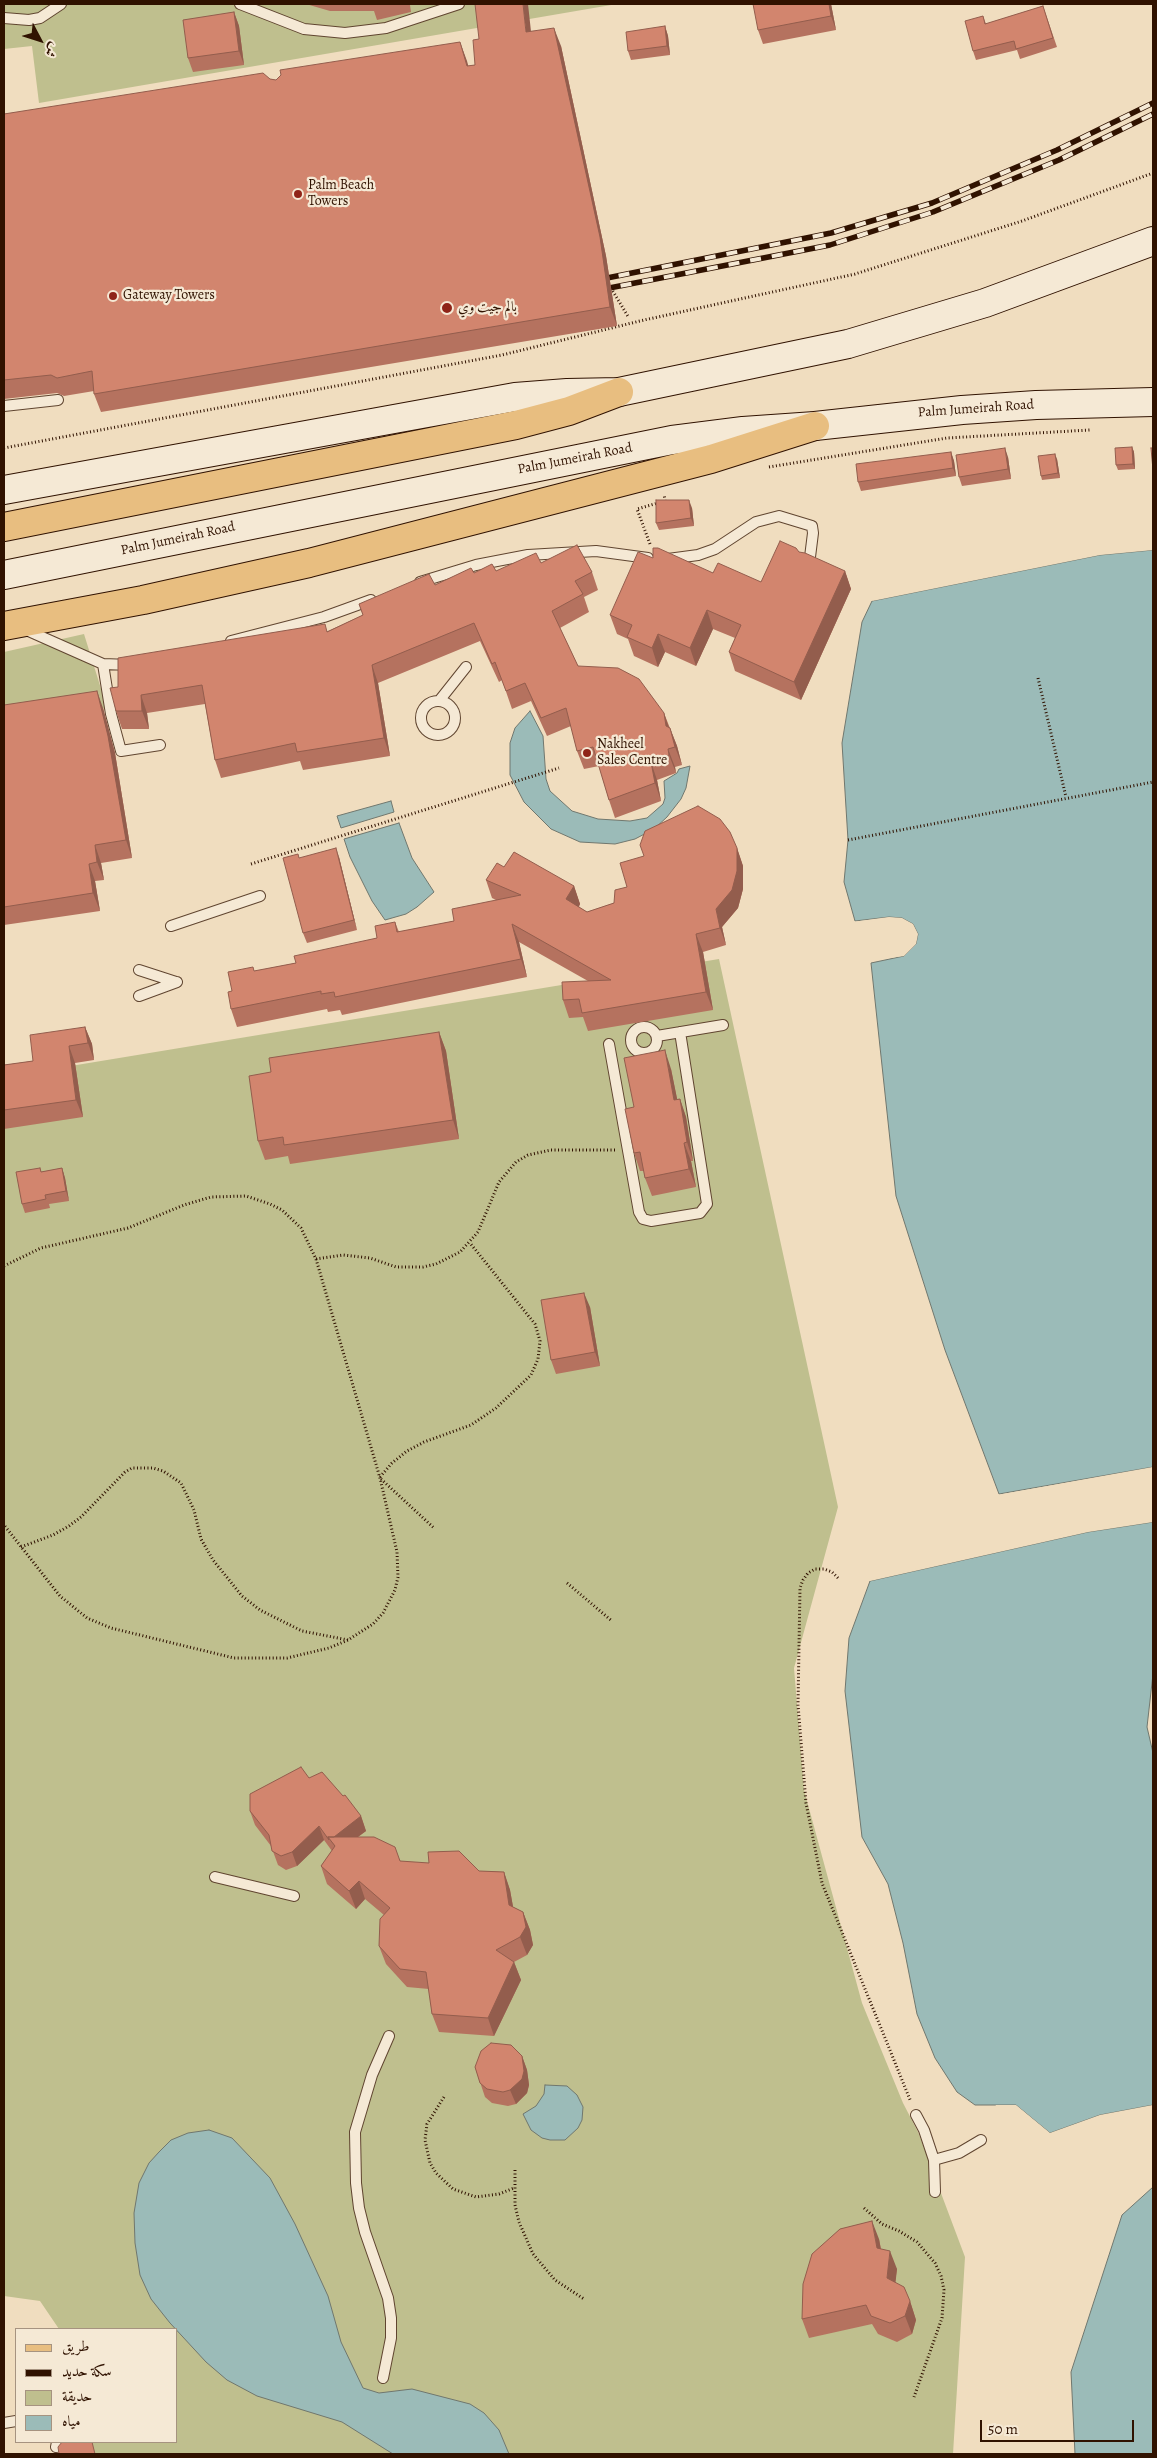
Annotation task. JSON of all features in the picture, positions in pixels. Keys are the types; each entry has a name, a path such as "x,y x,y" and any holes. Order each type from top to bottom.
{"main road":[{"path":"4,527 516,425 569,411 619,392 848,344 918,325 1053,280 1153,241"},
{"path":"4,490 515,398 567,393 619,392"},
{"name":"Palm Jumeirah Road","path":"4,576 672,440 743,431 815,426 962,410 1036,405 1153,402"},
{"path":"9,625 143,600 670,477 815,426"}],"lane":[{"path":"4,18 29,20 40,18 61,4"},
{"path":"240,4 304,29 346,34 386,28 459,4"},
{"path":"4,406 58,400"},
{"path":"409,586 476,565 545,553 596,551 655,559 679,559 698,555 731,539 756,522 780,516 812,526 813,533 809,565"},
{"path":"222,643 324,617 384,594"},
{"path":"9,625 103,664 114,666 138,663"},
{"path":"103,664 111,714 121,751 160,745"},
{"path":"439,701 466,667"},
{"path":"171,926 260,896"},
{"path":"139,970 177,982 139,996"},
{"path":"657,1036 723,1025"},
{"path":"609,1044 639,1212 643,1219 650,1221 703,1211 706,1200 680,1032"},
{"path":"215,1877 294,1896"},
{"path":"383,2378 391,2338 391,2318 388,2298 365,2232 359,2208 356,2183 355,2132 372,2075 389,2036"},
{"path":"916,2116 924,2130 934,2160 935,2192"},
{"path":"934,2160 959,2153 981,2140"}],"path":[{"path":"4,448 502,356 644,320 855,274 1022,221 1153,173"},
{"path":"611,288 629,318"},
{"path":"761,469 947,438 1094,429"},
{"path":"655,559 636,509 665,501 670,477"},
{"path":"1038,678 1066,797"},
{"path":"251,864 559,768"},
{"path":"848,840 1066,797 1153,782"},
{"path":"316,1259 343,1254 396,1267 423,1267 448,1259 470,1242 484,1220 499,1182 506,1171 522,1159 551,1150 586,1152 628,1149"},
{"path":"4,1266 41,1248 128,1228 184,1205 211,1197 233,1196 258,1199 282,1210 301,1228 316,1259 380,1478 397,1552 398,1577 395,1590 383,1613 373,1624 348,1640 329,1648 287,1658 252,1660 234,1658 111,1628 87,1618 72,1608 60,1596 4,1525"},
{"path":"380,1478 392,1463 407,1451 424,1442 471,1425 496,1408 531,1375 538,1359 540,1341 535,1324 470,1242"},
{"path":"21,1547 53,1535 81,1517 125,1472 132,1468 153,1468 173,1476 187,1492 202,1539 209,1553 226,1579 242,1596 260,1610 295,1628 325,1637 348,1640"},
{"path":"380,1478 434,1528"},
{"path":"838,1578 832,1572 816,1569 808,1573 802,1580 800,1588 798,1705 806,1803 822,1883 916,2116"},
{"path":"567,1583 612,1621"},
{"path":"444,2097 428,2124 425,2140 428,2157 436,2173 453,2189 476,2196 499,2194 514,2188"},
{"path":"515,2170 514,2188 519,2222 533,2254 555,2280 584,2299"},
{"path":"864,2208 882,2224 899,2231 917,2242 935,2263 941,2276 944,2304 942,2318 914,2397"}],"green space":[{"path":"4,4 617,4 39,103 32,46 4,49"},
{"path":"84,634 107,708 4,723 4,652"},
{"path":"719,959 838,1507 794,1668 804,1790 862,2003 903,2103 918,2132 965,2257 953,2454 63,2454 68,2443 178,2443 178,2328 58,2328 40,2301 4,2296 4,1077"}],"water":[{"path":"1153,550 1153,1467 999,1494 945,1350 896,1196 871,963 904,956 916,944 918,934 913,924 902,918 889,917 855,921 844,882 848,840 842,743 862,622 872,601 1100,555"},
{"path":"530,711 543,736 546,779 550,791 572,811 598,819 630,821 647,818 663,804 665,798 664,781 677,773 679,769 690,766 686,788 681,799 667,817 654,829 635,839 615,844 580,842 551,829 524,802 510,775 510,743 515,728"},
{"path":"391,801 394,812 341,828 337,816"},
{"path":"399,823 412,858 434,892 406,914 385,920 372,901 350,857 344,839"},
{"path":"1153,1522 1153,1674 1147,1727 1153,1753 1153,2105 1100,2115 1050,2133 1016,2105 975,2105 957,2092 935,2058 917,2014 903,1943 888,1884 862,1837 845,1691 849,1638 870,1581 1088,1532"},
{"path":"545,2085 567,2086 577,2095 583,2107 582,2120 578,2128 565,2140 542,2138 531,2130 523,2114 536,2106 544,2094"},
{"path":"209,2130 232,2138 270,2178 295,2224 328,2296 341,2342 363,2388 379,2393 412,2389 470,2404 484,2413 499,2430 509,2454 393,2454 342,2422 257,2396 227,2380 206,2362 151,2299 140,2275 135,2243 134,2213 139,2183 149,2163 159,2152 171,2140 188,2133"},
{"path":"1153,2187 1153,2454 1075,2454 1071,2372 1122,2215"}],"pier":[{"path":"1153,547 1153,550 1100,555 872,601 873,598 1099,553"},
{"path":"889,917 902,918 913,924 918,934 916,944 904,956 869,961 903,954 914,943 916,934 912,926 901,920 889,919 855,924 852,922"},
{"path":"1153,1467 1153,1469 997,1495"},
{"path":"1153,1519 1153,1522 1088,1532 868,1580 1088,1529"},
{"path":"996,2105 1016,2105 1050,2133 1100,2115 1153,2105 1153,2107 1100,2117 1050,2136 1015,2107 995,2107"}],"building":[{"name":"Palm Beach Towers","path":"475,4 523,4 526,32 554,28 600,237 610,307 94,394 92,371 57,378 51,375 4,380 4,114 263,73 270,79 276,80 281,75 280,70 460,42 467,66 475,65 473,40 479,39"},
{"path":"753,4 829,4 831,16 758,30"},
{"path":"1043,6 1053,38 1016,49 1014,41 973,51 965,21 983,16 985,24"},
{"path":"234,12 239,51 188,58 183,20"},
{"path":"665,26 667,46 628,51 626,32"},
{"path":"1132,447 1133,464 1116,465 1115,448"},
{"path":"1005,448 1008,469 959,477 956,455"},
{"path":"1151,448 1153,448 1153,470"},
{"path":"951,452 953,468 858,482 856,464"},
{"path":"1055,454 1058,473 1041,476 1038,456"},
{"path":"656,500 689,500 691,518 656,523"},
{"path":"780,541 796,548 799,552 845,571 794,682 729,652 741,625 707,610 690,648 658,634 652,648 627,637 632,625 610,615 638,552 653,558 653,548 658,548 713,573 718,563 761,582"},
{"path":"577,545 592,572 575,581 583,594 552,611 578,666 618,668 639,679 664,713 666,726 670,728 675,747 668,749 669,755 651,762 655,783 609,800 593,747 577,751 566,708 541,718 525,683 506,691 495,662 492,664 474,623 372,665 384,738 297,752 295,743 215,760 202,685 141,695 142,711 116,711 110,688 118,687 118,658 325,624 327,632 363,615 359,604 429,574 435,585 471,568 474,573 492,564 496,571 536,553 541,563"},
{"path":"97,691 108,736 126,840 95,845 97,862 89,864 93,893 4,907 4,705"},
{"path":"698,806 720,819 730,832 737,848 737,871 732,890 716,909 720,928 696,934 706,992 582,1013 579,999 563,1000 562,982 611,980 512,924 521,959 335,997 334,992 321,994 321,991 231,1009 228,992 232,991 228,972 253,967 254,971 296,963 294,956 377,938 375,926 395,922 397,932 454,921 452,909 521,895 486,880 497,863 504,867 514,852 574,886 566,899 587,912 614,903 615,890 627,887 620,863 644,856 640,845 645,831"},
{"path":"336,848 354,920 303,933 283,858 298,854 299,858"},
{"path":"85,1027 88,1043 69,1046 76,1100 4,1110 4,1065 33,1061 30,1035"},
{"path":"439,1032 453,1120 284,1145 283,1137 258,1141 249,1076 271,1072 269,1058"},
{"path":"665,1050 674,1100 680,1099 687,1142 684,1143 689,1169 645,1178 640,1152 634,1153 625,1109 634,1107 624,1058"},
{"path":"40,1168 41,1172 62,1168 66,1191 45,1195 46,1199 22,1204 16,1172"},
{"path":"584,1293 595,1352 551,1360 541,1300"},
{"path":"301,1767 309,1778 322,1772 343,1796 345,1795 361,1816 334,1837 328,1837 329,1840 319,1826 292,1852 281,1856 272,1851 269,1835 250,1811 250,1794"},
{"path":"328,1837 374,1837 395,1847 400,1861 429,1863 428,1852 459,1851 479,1871 504,1872 509,1905 523,1912 526,1927 520,1937 496,1950 514,1962 488,2018 432,2014 426,1972 400,1969 379,1946 380,1919 390,1908 359,1881 349,1891 321,1866 335,1846"},
{"path":"491,2043 511,2045 522,2056 524,2071 522,2079 510,2090 503,2092 487,2089 480,2083 475,2067 481,2051"},
{"path":"872,2221 877,2248 890,2251 887,2278 904,2287 910,2301 905,2316 890,2323 871,2316 866,2305 802,2319 803,2284 812,2254 840,2229"},
{"path":"61,2443 92,2443 95,2454 59,2454 58,2447"}],"railway":[{"path":"597,280 831,233 932,203 1057,150 1153,103"},
{"path":"599,290 830,245 933,212 1059,160 1153,114"}],"place":[{"name":"Palm Beach Towers","path":"298,194"},
{"name":"Gateway Towers","path":"113,296"},
{"name":"بالم جيت وي","path":"447,308"},
{"name":"Nakheel Sales Centre","path":"587,753"}]}
